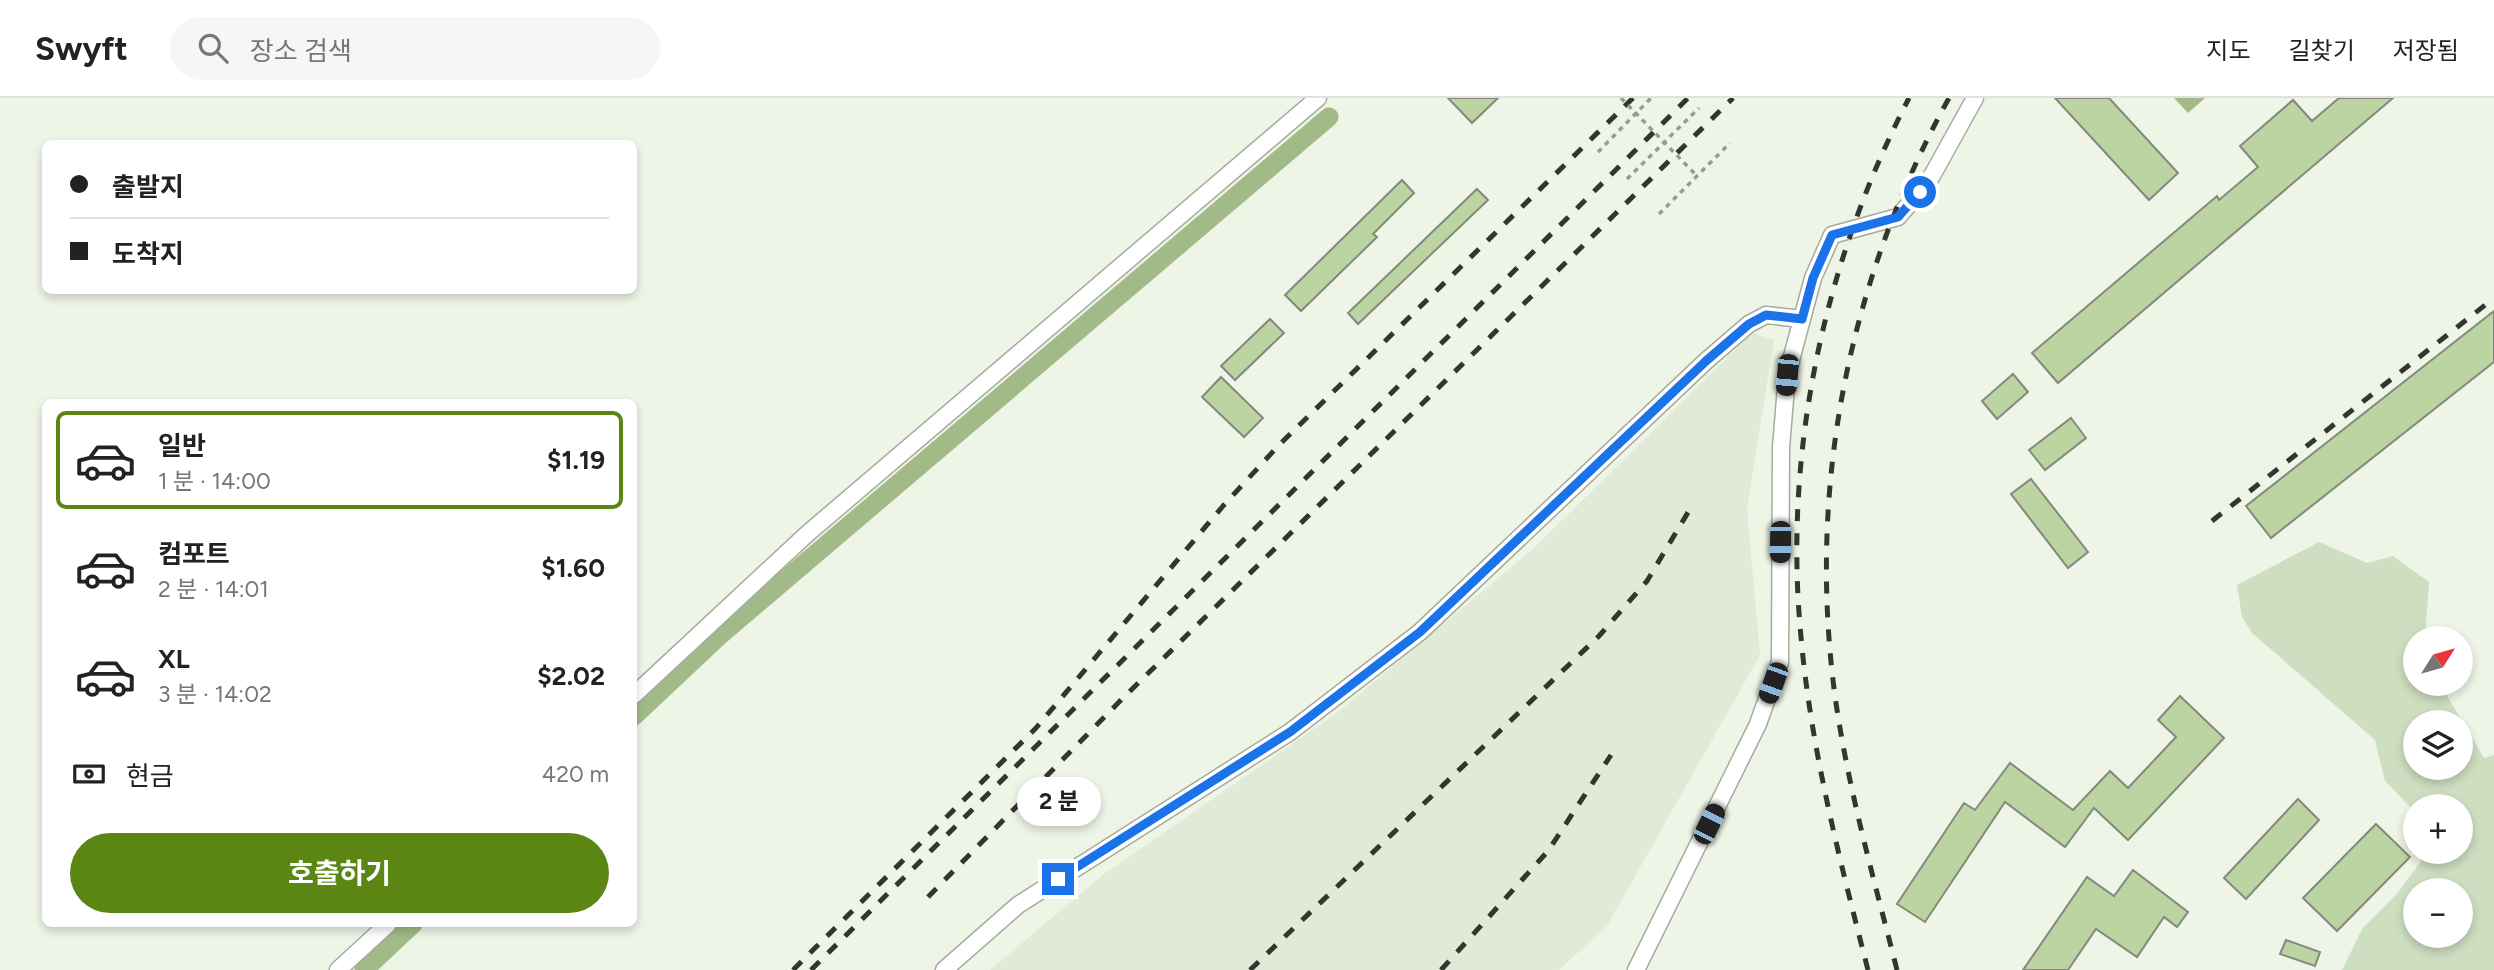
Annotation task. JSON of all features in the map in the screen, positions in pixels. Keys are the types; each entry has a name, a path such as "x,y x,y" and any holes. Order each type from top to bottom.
{"street":[{"path":"637,692 807,534 1318,98"},
{"path":"1636,970 1758,724 1780,662 1781,447 1787,375 1813,278 1832,235 1898,217 1929,181 1975,98"},
{"path":"944,970 1018,905 1290,732 1420,632 1706,361 1749,324 1766,315 1802,319"},
{"path":"338,970 385,927"}],"path":[{"path":"1621,98 1697,176"},
{"path":"1598,152 1651,98"},
{"path":"1627,179 1699,108"},
{"path":"1659,214 1730,143"}],"shaded area":[{"path":"2174,98 2205,98 2188,113"},
{"path":"1752,333 1774,340 1747,509 1760,655 1607,926 1559,970 990,970 1104,874 1337,713 1534,548"},
{"path":"2319,542 2367,563 2393,556 2429,582 2426,626 2403,626 2403,696 2447,696 2455,710 2403,710 2403,780 2473,780 2473,740 2484,758 2494,755 2494,970 2342,970 2362,929 2403,886 2403,948 2473,948 2473,878 2409,878 2419,864 2473,864 2473,794 2403,794 2403,800 2385,781 2375,740 2252,633 2242,617 2237,585"}],"building":[{"path":"1448,98 1498,98 1472,123"},
{"path":"2055,98 2109,98 2178,173 2149,200"},
{"path":"2339,98 2393,98 2058,383 2032,353 2217,196 2219,200 2258,167 2240,146 2293,100 2312,121"},
{"path":"1402,180 1414,193 1373,234 1377,237 1301,311 1285,295"},
{"path":"1477,189 1488,200 1358,324 1348,313"},
{"path":"2494,311 2494,362 2271,538 2246,506"},
{"path":"1270,319 1284,333 1235,380 1221,366"},
{"path":"2013,374 2028,392 1997,419 1982,401"},
{"path":"1221,377 1263,418 1244,437 1202,397"},
{"path":"2071,418 2086,438 2045,470 2029,450"},
{"path":"2031,479 2088,552 2068,568 2011,494"},
{"path":"2180,696 2224,738 2128,840 2094,808 2065,847 2005,802 1925,922 1897,904 1964,803 1975,810 2010,763 2073,810 2110,771 2128,788 2176,737 2158,720"},
{"path":"2298,799 2319,820 2246,899 2224,878"},
{"path":"2376,824 2403,850 2403,864 2337,931 2303,898"},
{"path":"2133,870 2188,912 2177,927 2164,917 2137,957 2096,929 2068,970 2023,970 2087,877 2114,896"},
{"path":"2286,940 2320,952 2315,966 2280,954"}],"waterway":[{"path":"637,713 718,637 1329,117"},
{"path":"364,970 410,927"}],"railway":[{"path":"793,970 1036,728 1223,506 1279,445 1633,98"},
{"path":"811,970 1688,98"},
{"path":"928,897 1123,698 1733,98"},
{"path":"1868,970 1837,847 1812,721 1801,637 1797,567 1798,498 1805,428 1816,360 1833,292 1854,225 1879,161 1909,98"},
{"path":"1897,970 1862,834 1840,731 1828,618 1827,541 1832,464 1844,388 1861,313 1885,240 1914,168 1949,98"},
{"path":"2212,521 2494,298"},
{"path":"1250,970 1599,636 1647,581 1690,509"},
{"path":"1441,970 1548,851 1611,755"}],"route":[{"path":"1058,879 1290,732 1420,632 1706,361 1749,324 1766,315 1802,319 1813,278 1832,235 1849,233 1898,217 1920,192"}]}
